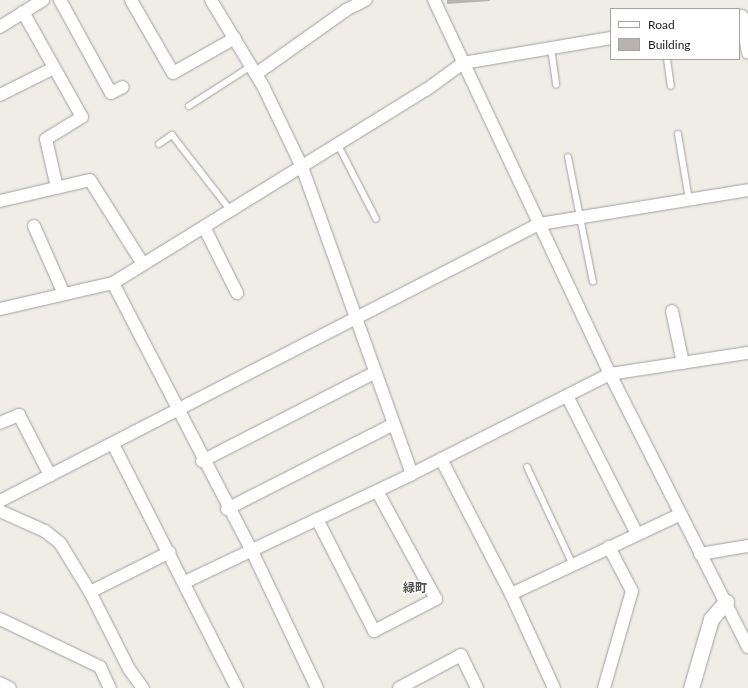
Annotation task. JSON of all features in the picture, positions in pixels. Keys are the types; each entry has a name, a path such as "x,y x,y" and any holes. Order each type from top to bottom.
{"street":[{"path":"0,27 43,0"},
{"path":"60,0 111,93 123,87"},
{"path":"131,0 174,73 235,38"},
{"path":"211,0 253,70 302,167 412,474"},
{"path":"253,70 346,10 366,0"},
{"path":"434,0 610,374 679,515 726,602 748,647"},
{"path":"23,12 82,117 46,139 57,188"},
{"path":"743,16 748,53"},
{"path":"0,309 113,283 338,145 463,63 610,38"},
{"path":"0,95 54,68"},
{"path":"0,201 90,180 143,264"},
{"path":"0,501 539,224 748,190"},
{"path":"34,226 64,294"},
{"path":"204,227 237,293"},
{"path":"113,283 176,411 227,509 250,549 317,688"},
{"path":"672,311 683,363"},
{"path":"185,582 250,549 412,474 610,374 748,353"},
{"path":"202,461 376,372"},
{"path":"567,396 637,534"},
{"path":"0,423 19,415 50,475"},
{"path":"227,509 394,424"},
{"path":"112,444 170,552 237,688"},
{"path":"441,459 511,594 554,688"},
{"path":"317,519 374,631 436,599 377,491"},
{"path":"0,510 45,531 60,543 90,592 129,669 143,688"},
{"path":"511,594 679,515"},
{"path":"700,554 748,546"},
{"path":"604,688 632,591 609,548"},
{"path":"90,592 170,552"},
{"path":"691,688 711,619 726,602"},
{"path":"0,619 100,667 110,688"},
{"path":"399,688 461,655 477,688"},
{"path":"0,683 10,688"}],"lane":[{"path":"551,48 556,85"},
{"path":"667,60 671,86"},
{"path":"189,106 253,70"},
{"path":"678,134 689,200"},
{"path":"159,144 172,135 231,211"},
{"path":"338,145 376,219"},
{"path":"568,157 582,217 593,282"},
{"path":"527,467 573,565"}],"building":[{"path":"447,0 490,0 490,1 447,4"}],"district":[{"name":"緑町","path":"415,588"}]}
